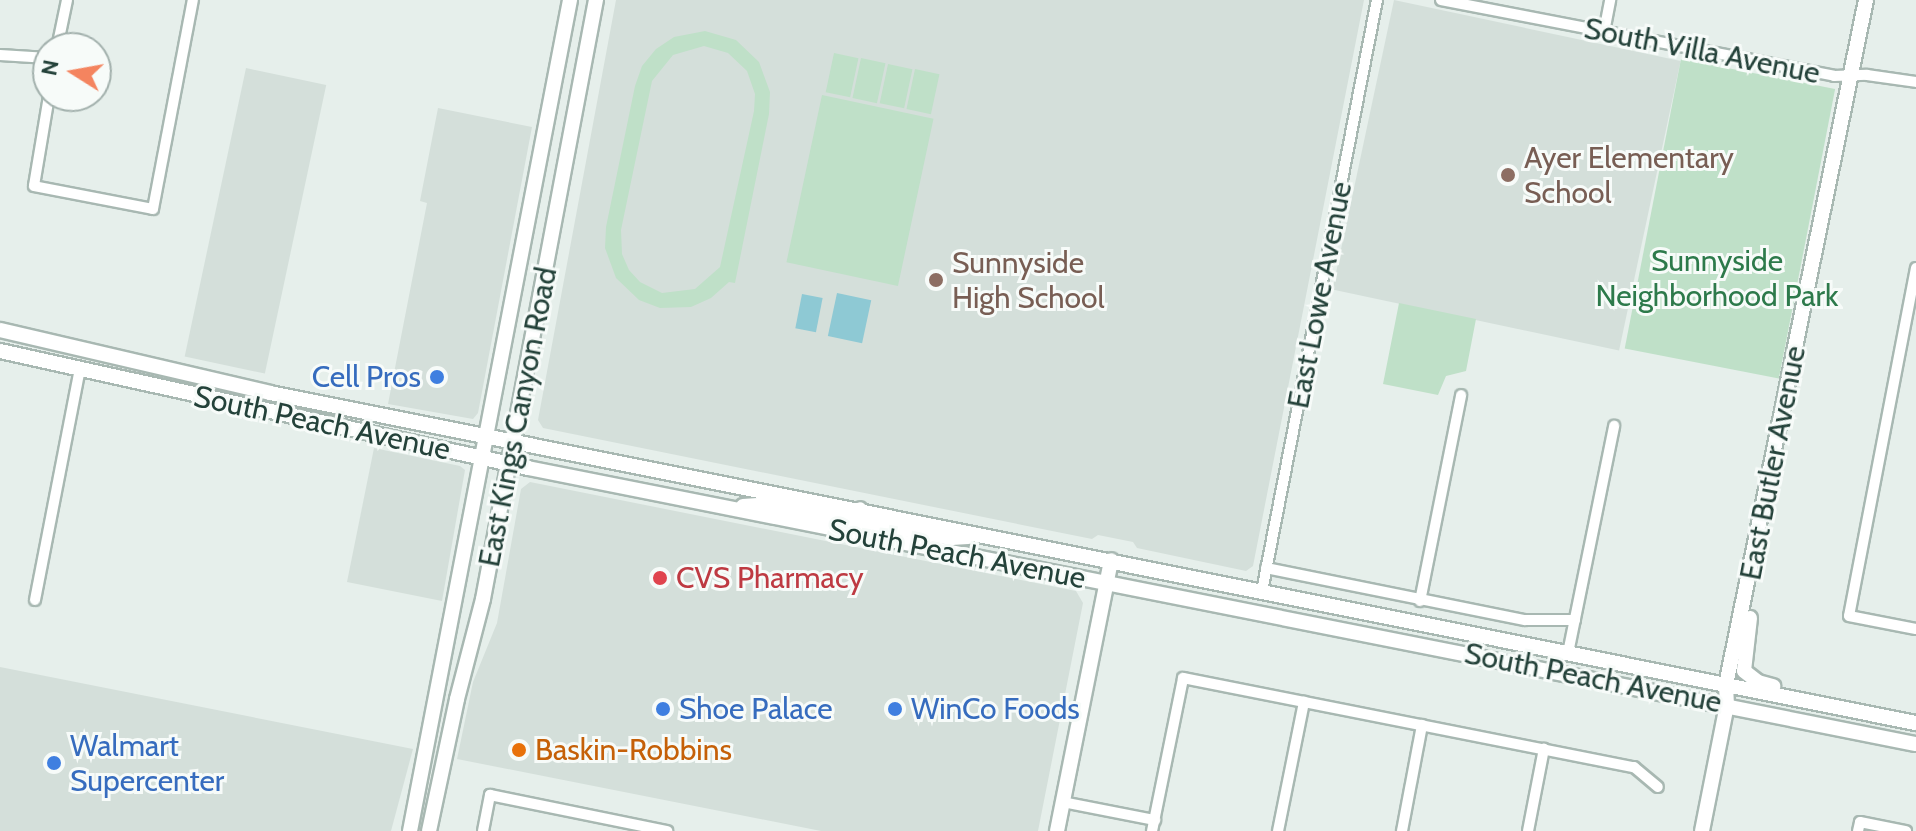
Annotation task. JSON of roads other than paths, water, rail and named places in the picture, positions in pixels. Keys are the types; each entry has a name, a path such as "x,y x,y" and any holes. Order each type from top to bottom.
{"main road":[{"name":"East Kings Canyon Road","path":"410,831 570,0"},
{"name":"East Kings Canyon Road","path":"429,831 510,464 596,0"},
{"name":"East Butler Avenue","path":"1702,831 1727,705 1726,685 1866,0"},
{"name":"South Peach Avenue","path":"0,330 270,393 1916,723"},
{"path":"0,340 51,343"},
{"name":"South Peach Avenue","path":"0,351 510,464 1916,744"},
{"path":"80,369 92,363 156,376 203,378"},
{"path":"180,392 201,387 258,398 270,393"},
{"path":"723,507 769,504 849,519 860,509"},
{"path":"854,533 860,524 867,522 951,538 992,536"},
{"path":"1057,831 1111,560"},
{"path":"1748,586 1751,612 1744,671 1758,682 1808,696 1819,703"},
{"path":"1183,598 1191,593 1248,602 1258,599 1262,591"}],"street":[{"path":"60,32 67,0"},
{"path":"46,112 34,186 153,209 193,0"},
{"name":"East Lowe Avenue","path":"1262,591 1377,0"},
{"name":"South Villa Avenue","path":"1441,0 1834,76 1916,82"},
{"path":"1604,32 1610,0"},
{"path":"0,55 32,57"},
{"path":"1916,268 1849,616 1916,629"},
{"path":"35,600 80,369"},
{"path":"1420,601 1461,395"},
{"path":"1568,653 1614,426"},
{"name":"South Peach Avenue","path":"1266,568 1525,620 1575,620"},
{"path":"1063,802 1154,825 1183,678 1634,767 1658,787"},
{"path":"1278,831 1304,702"},
{"path":"1402,831 1422,725"},
{"path":"1528,831 1544,749"},
{"path":"483,831 490,795 667,831"},
{"path":"1859,826 1906,831"}],"water":[{"path":"837,293 871,300 862,343 828,336"},
{"path":"802,294 823,298 816,332 795,328"}],"place":[{"name":"Ayer Elementary School","path":"1508,175"},
{"name":"Sunnyside High School","path":"936,280"},
{"name":"Cell Pros","path":"437,377"},
{"name":"CVS Pharmacy","path":"660,578"},
{"name":"Shoe Palace","path":"663,709"},
{"name":"WinCo Foods","path":"895,709"},
{"name":"Baskin-Robbins","path":"519,750"},
{"name":"Walmart Supercenter","path":"54,763"}],"park label":[{"name":"Sunnyside Neighborhood Park","path":"1717,278"}]}
